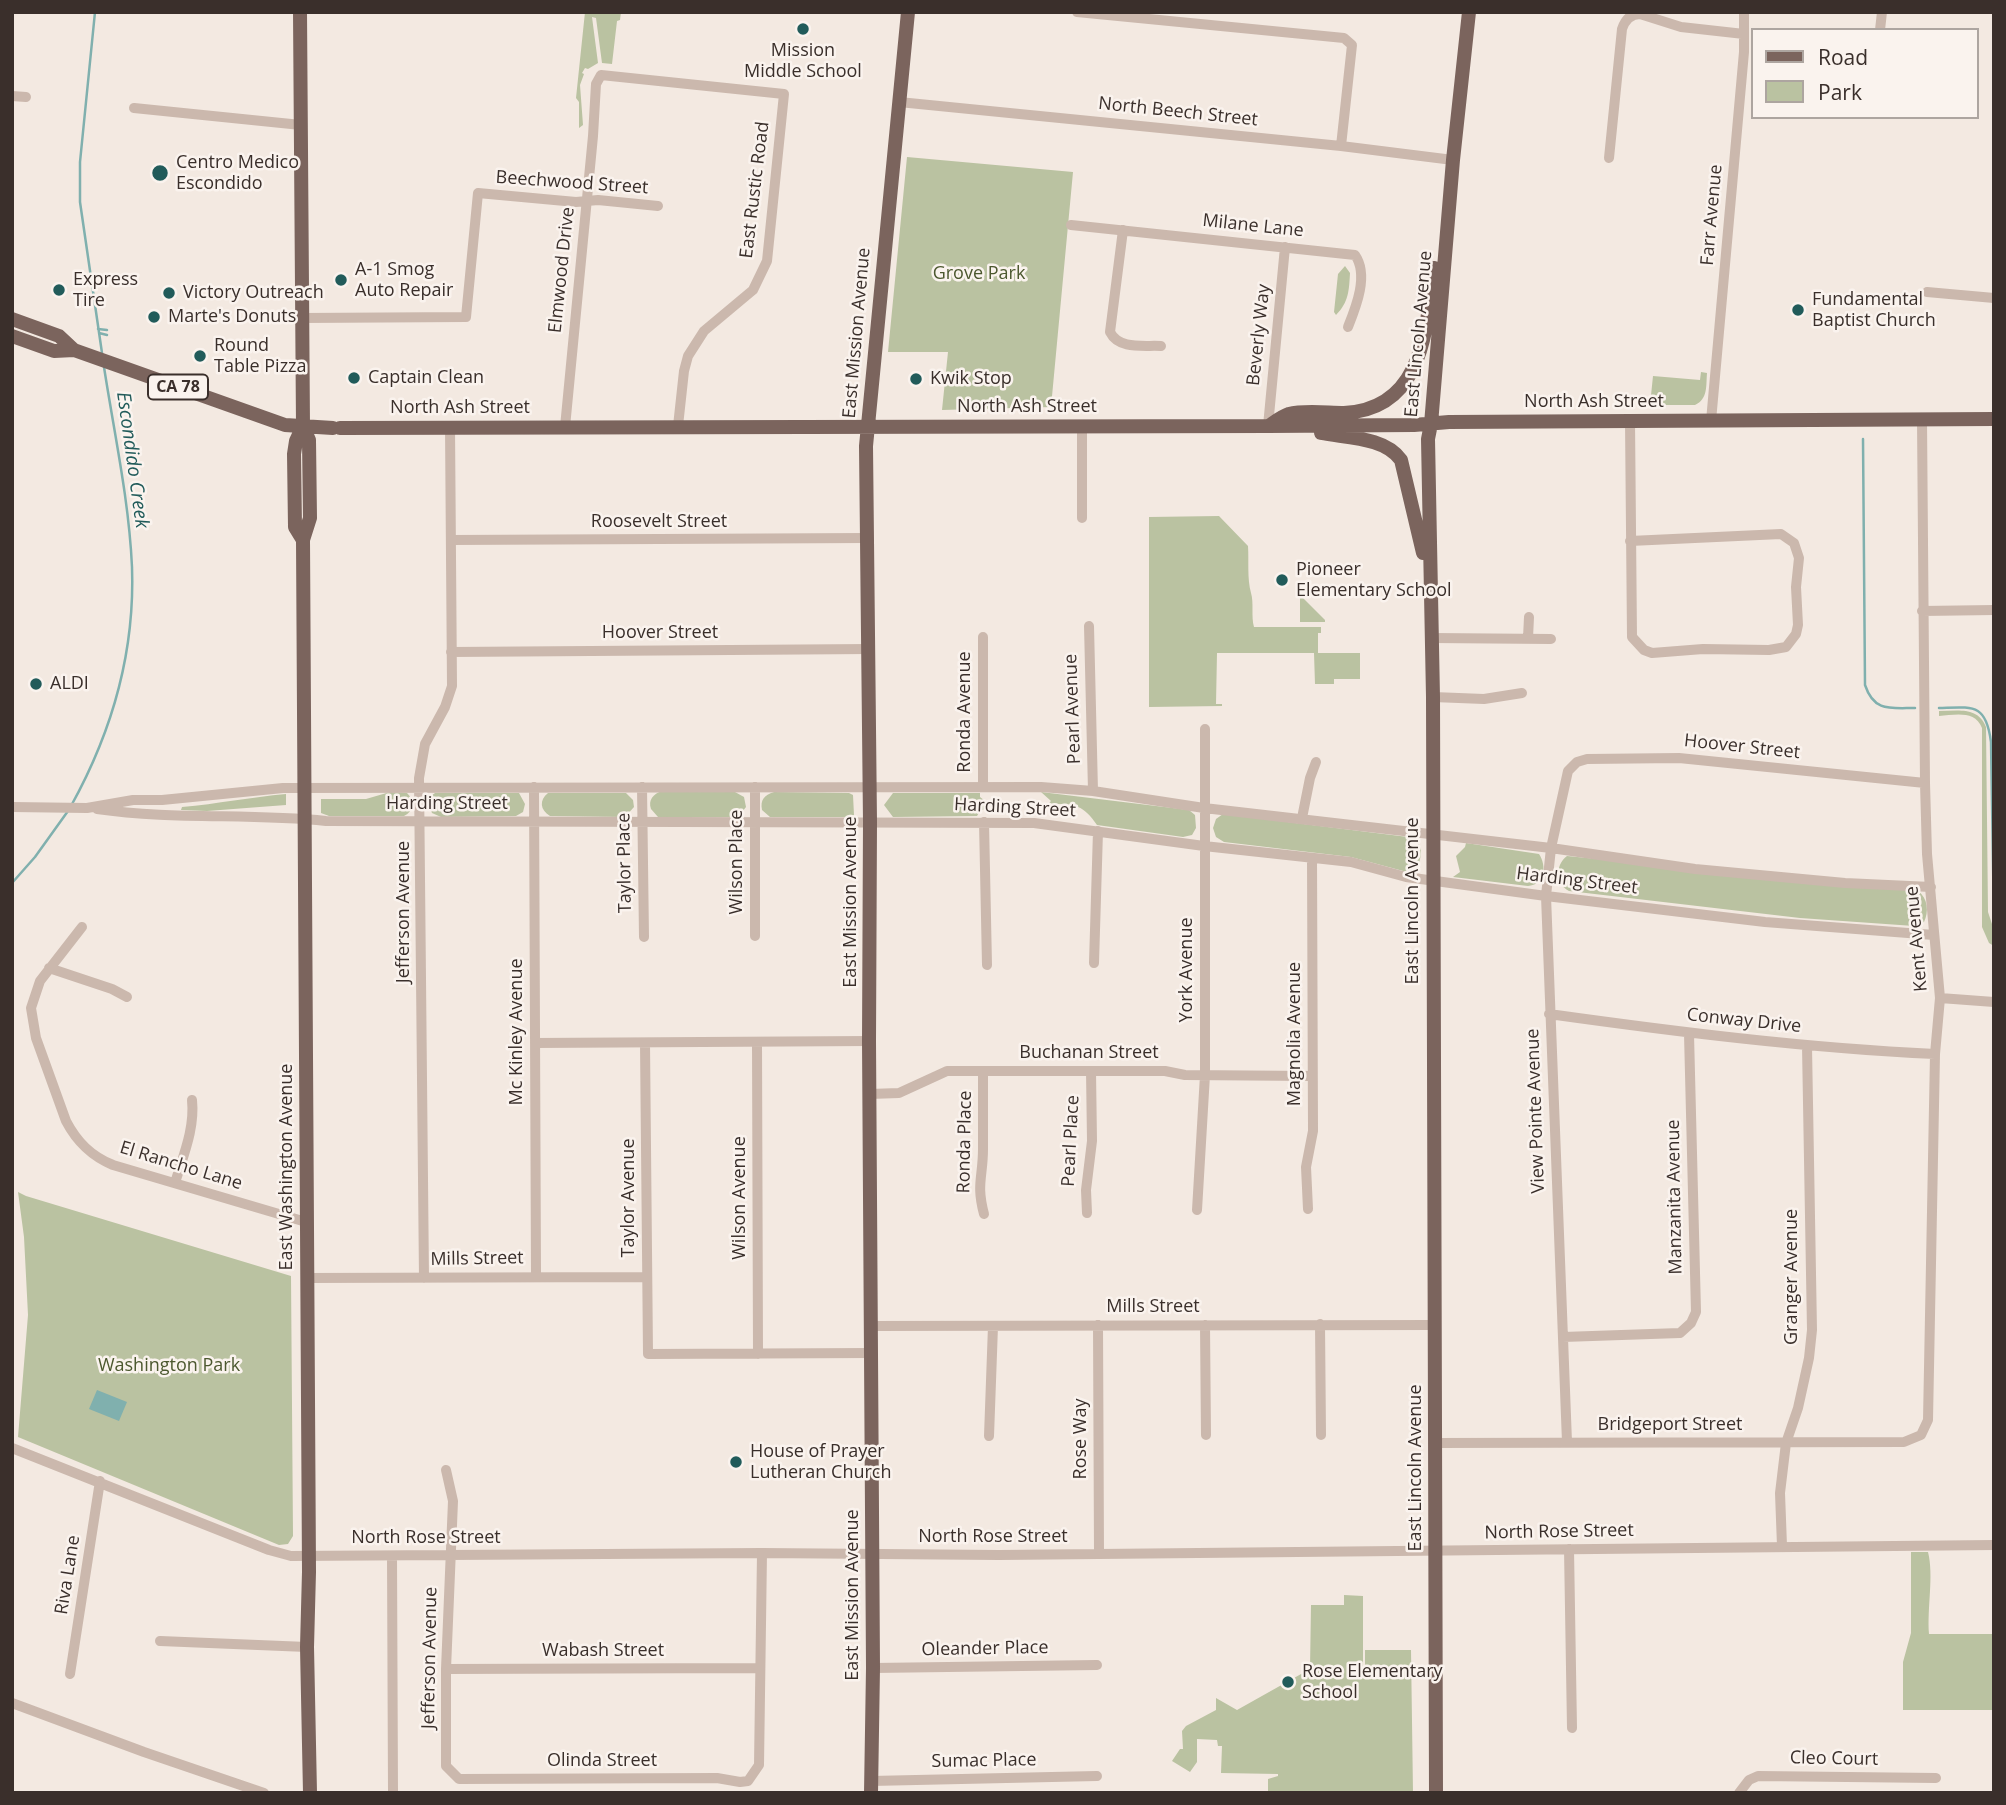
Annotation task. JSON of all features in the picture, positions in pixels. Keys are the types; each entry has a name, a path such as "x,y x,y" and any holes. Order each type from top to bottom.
{"main road":[{"name":"East Washington Avenue","path":"300,12 303,426 294,454 295,527 303,540 309,1556 307,1647 310,1793"},
{"name":"East Mission Avenue","path":"871,1787 873,1668 868,426 908,12"},
{"name":"East Lincoln Avenue","path":"1436,1793 1433,698 1428,439 1469,12"},
{"path":"1268,426 1289,414 1364,409 1390,398 1408,378 1422,349 1453,160"},
{"name":"North Ash Street","path":"12,319 59,336 80,353"},
{"name":"North Ash Street","path":"12,336 54,351 80,353 285,425 337,428 1289,426 1994,419"},
{"path":"1289,426 1381,444 1395,452 1401,460 1431,588"}],"street":[{"path":"1077,12 1344,38 1352,45 1342,146"},
{"name":"Farr Avenue","path":"1711,421 1744,12"},
{"path":"1609,158 1622,29 1628,18 1640,14 1681,27 1744,34"},
{"name":"Elmwood Drive","path":"565,427 596,85 601,75 784,94"},
{"name":"East Rustic Road","path":"678,426 684,371 692,349 704,331 753,290 767,261 784,94"},
{"path":"12,96 26,97"},
{"name":"North Beech Street","path":"899,102 1342,146 1453,160"},
{"path":"134,108 301,125"},
{"name":"Beechwood Street","path":"302,318 466,317 478,193 658,206"},
{"name":"Milane Lane","path":"1071,225 1354,256 1360,263 1361,271 1358,302 1349,327"},
{"path":"1123,230 1110,332 1113,338 1122,344 1161,346"},
{"name":"Beverly Way","path":"1268,426 1285,247"},
{"path":"1927,292 1994,298"},
{"path":"1994,412 1994,419"},
{"name":"Kent Avenue","path":"1904,1443 1921,1435 1928,1420 1935,1054 1940,998 1927,854 1922,611 1922,420"},
{"path":"1630,421 1630,541 1632,637 1644,650 1652,653 1703,649 1769,650 1786,647 1796,634 1799,558 1794,543 1781,534 1630,541"},
{"path":"1082,426 1082,518"},
{"name":"Jefferson Avenue","path":"424,1278 420,787 425,744 450,696 450,427"},
{"name":"Roosevelt Street","path":"451,540 867,538"},
{"path":"1922,611 1994,610"},
{"path":"1528,639 1529,617"},
{"name":"Pearl Avenue","path":"1088,626 1093,791"},
{"name":"Ronda Avenue","path":"982,637 983,787"},
{"path":"1432,638 1551,639"},
{"name":"Hoover Street","path":"452,652 870,649"},
{"path":"1433,698 1484,699 1522,693"},
{"name":"York Avenue","path":"1197,1210 1205,1075 1205,729"},
{"name":"Hoover Street","path":"1565,779 1568,771 1577,762 1587,759 1679,758 1925,783"},
{"path":"1302,818 1316,762"},
{"name":"View Pointe Avenue","path":"1565,779 1551,848 1546,895 1567,1443"},
{"name":"Mc Kinley Avenue","path":"534,787 536,1276"},
{"name":"Wilson Place","path":"755,787 755,936"},
{"name":"Harding Street","path":"87,808 134,800 304,788 983,787 1093,791 1204,808 1551,848 1695,869 1845,883 1931,887"},
{"name":"Taylor Place","path":"642,788 644,937"},
{"name":"Harding Street","path":"12,807 87,808 137,815 234,815 326,821 1034,823 1351,862 1406,877 1546,895 1765,922 1934,935"},
{"path":"984,822 987,965"},
{"path":"1094,963 1098,831"},
{"name":"Magnolia Avenue","path":"1308,1209 1306,1167 1313,1131 1312,858"},
{"name":"El Rancho Lane","path":"82,928 49,968 34,993 31,1008 32,1024 66,1121 73,1133 88,1151 104,1161 306,1222"},
{"path":"49,968 127,997"},
{"path":"1940,998 1994,1002"},
{"name":"Conway Drive","path":"1549,1014 1689,1034 1807,1046 1935,1054"},
{"name":"Manzanita Avenue","path":"1563,1337 1680,1333 1691,1323 1696,1312 1689,1034"},
{"path":"535,1043 869,1041"},
{"name":"Wilson Avenue","path":"757,1042 758,1354"},
{"name":"Taylor Avenue","path":"645,1043 648,1354 758,1354"},
{"name":"Granger Avenue","path":"1782,1546 1780,1493 1786,1443 1798,1408 1812,1330 1807,1046"},
{"name":"Buchanan Street","path":"870,1094 899,1093 947,1071 1165,1071 1205,1075 1312,1076"},
{"name":"Ronda Place","path":"983,1071 983,1153 979,1196 984,1214"},
{"name":"Pearl Place","path":"1087,1213 1086,1190 1092,1141 1091,1071"},
{"path":"175,1183 191,1132 194,1116 192,1100"},
{"name":"Mills Street","path":"307,1278 647,1277"},
{"path":"1320,1324 1321,1435"},
{"name":"Rose Way","path":"1098,1325 1099,1554"},
{"path":"1205,1325 1206,1435"},
{"name":"Mills Street","path":"871,1326 1435,1325"},
{"path":"989,1436 993,1326"},
{"path":"758,1354 871,1353"},
{"name":"Bridgeport Street","path":"1436,1443 1904,1443"},
{"name":"North Rose Street","path":"12,1448 269,1550 291,1556 1436,1552 1994,1545"},
{"name":"Jefferson Avenue","path":"446,1470 453,1501 446,1669 446,1762"},
{"name":"Riva Lane","path":"71,1674 100,1481"},
{"path":"1569,1549 1572,1728"},
{"path":"759,1668 762,1553"},
{"path":"391,1556 393,1793"},
{"path":"160,1641 307,1647"},
{"name":"Oleander Place","path":"873,1668 1097,1665"},
{"name":"Wabash Street","path":"446,1669 759,1668"},
{"name":"Olinda Street","path":"446,1762 446,1766 459,1779 717,1778 748,1781 759,1765 759,1668"},
{"path":"12,1703 264,1793"},
{"name":"Sumac Place","path":"871,1787 1097,1776"},
{"name":"Cleo Court","path":"1739,1793 1749,1780 1758,1776 1936,1778"}],"green space":[{"path":"585,12 621,12 620,20 617,21 612,64 602,63 596,18 592,17 598,63 585,68 582,73 584,74 580,85 583,125 579,128 579,102 576,98"},
{"name":"Grove Park","path":"907,157 1073,172 1051,407 942,410 948,352 888,352"},
{"path":"1345,266 1350,273 1349,290 1344,305 1336,315 1334,312 1338,274"},
{"path":"1701,372 1707,373 1706,392 1695,405 1650,405 1653,376 1700,380"},
{"path":"1219,516 1248,546 1254,627 1321,627 1321,633 1318,633 1318,653 1360,653 1360,679 1334,679 1334,684 1315,684 1314,653 1217,653 1216,704 1222,706 1149,707 1149,517"},
{"path":"1300,595 1325,620 1325,622 1300,622"},
{"path":"1939,711 1972,713 1982,720 1986,727 1988,912 1994,930 1994,946 1989,943 1982,927 1982,728 1975,718 1970,716 1939,716"},
{"path":"662,791 735,792 744,797 746,807 738,817 658,817 651,809 650,803 654,796"},
{"path":"390,792 407,793 410,796 412,806 407,814 329,816 321,813 321,799 366,799"},
{"path":"774,792 849,793 853,795 854,815 770,817 762,810 762,801 765,796"},
{"path":"1041,792 1189,810 1195,815 1196,828 1192,835 1183,837 1097,825 1087,812 1076,806 1048,804 1051,801"},
{"path":"435,793 519,793 525,804 523,812 516,816 441,817 432,813 429,805 431,796"},
{"path":"548,793 626,793 633,800 634,807 625,817 550,816 542,805"},
{"path":"893,793 980,793 980,797 989,804 988,808 980,811 977,816 893,817 884,805"},
{"path":"286,794 286,805 207,811 181,810 182,807"},
{"path":"1223,814 1416,838 1419,839 1417,841 1421,853 1418,870 1407,872 1351,857 1224,842 1216,837 1213,828 1216,819"},
{"path":"1466,843 1539,854 1544,869 1541,879 1528,886 1453,877 1460,872 1456,856"},
{"path":"1567,856 1918,891 1926,901 1927,914 1924,922 1914,926 1800,918 1569,891 1561,884 1558,874 1560,864"},
{"name":"Washington Park","path":"18,1192 291,1276 293,1536 288,1544 279,1545 18,1437 28,1315 24,1237"},
{"path":"1911,1552 1928,1552 1929,1634 1994,1634 1994,1710 1903,1710 1903,1662 1911,1633"},
{"path":"1344,1595 1363,1596 1363,1669 1365,1650 1411,1650 1413,1793 1268,1793 1268,1779 1278,1774 1221,1773 1222,1746 1218,1746 1217,1740 1197,1739 1197,1762 1190,1772 1172,1761 1180,1749 1183,1749 1182,1731 1186,1726 1216,1710 1216,1698 1237,1710 1310,1669 1311,1605 1344,1605"}],"water":[{"path":"97,1390 127,1402 119,1421 89,1409"}],"waterway":[{"name":"Escondido Creek","path":"95,12 80,162 80,202 102,353"},
{"name":"Escondido Creek","path":"98,329 107,330"},
{"name":"Escondido Creek","path":"99,333 107,335"},
{"name":"Escondido Creek","path":"71,806 86,778 109,720 130,629 132,567 128,517 104,367"},
{"path":"1863,439 1865,685 1873,700 1884,707 1915,708"},
{"path":"1939,708 1961,707 1976,710 1986,720 1989,729 1994,922"},
{"name":"Escondido Creek","path":"12,883 35,857 68,811"}],"place":[{"name":"Mission Middle School","path":"803,29"},
{"name":"Centro Medico Escondido","path":"160,173"},
{"name":"A-1 Smog Auto Repair","path":"341,280"},
{"name":"Express Tire","path":"59,290"},
{"name":"Victory Outreach","path":"169,293"},
{"name":"Fundamental Baptist Church","path":"1798,310"},
{"name":"Marte's Donuts","path":"154,317"},
{"name":"Round Table Pizza","path":"200,356"},
{"name":"Captain Clean","path":"354,378"},
{"name":"Kwik Stop","path":"916,379"},
{"name":"Pioneer Elementary School","path":"1282,580"},
{"name":"ALDI","path":"36,684"},
{"name":"House of Prayer Lutheran Church","path":"736,1462"},
{"name":"Rose Elementary School","path":"1288,1682"}]}
